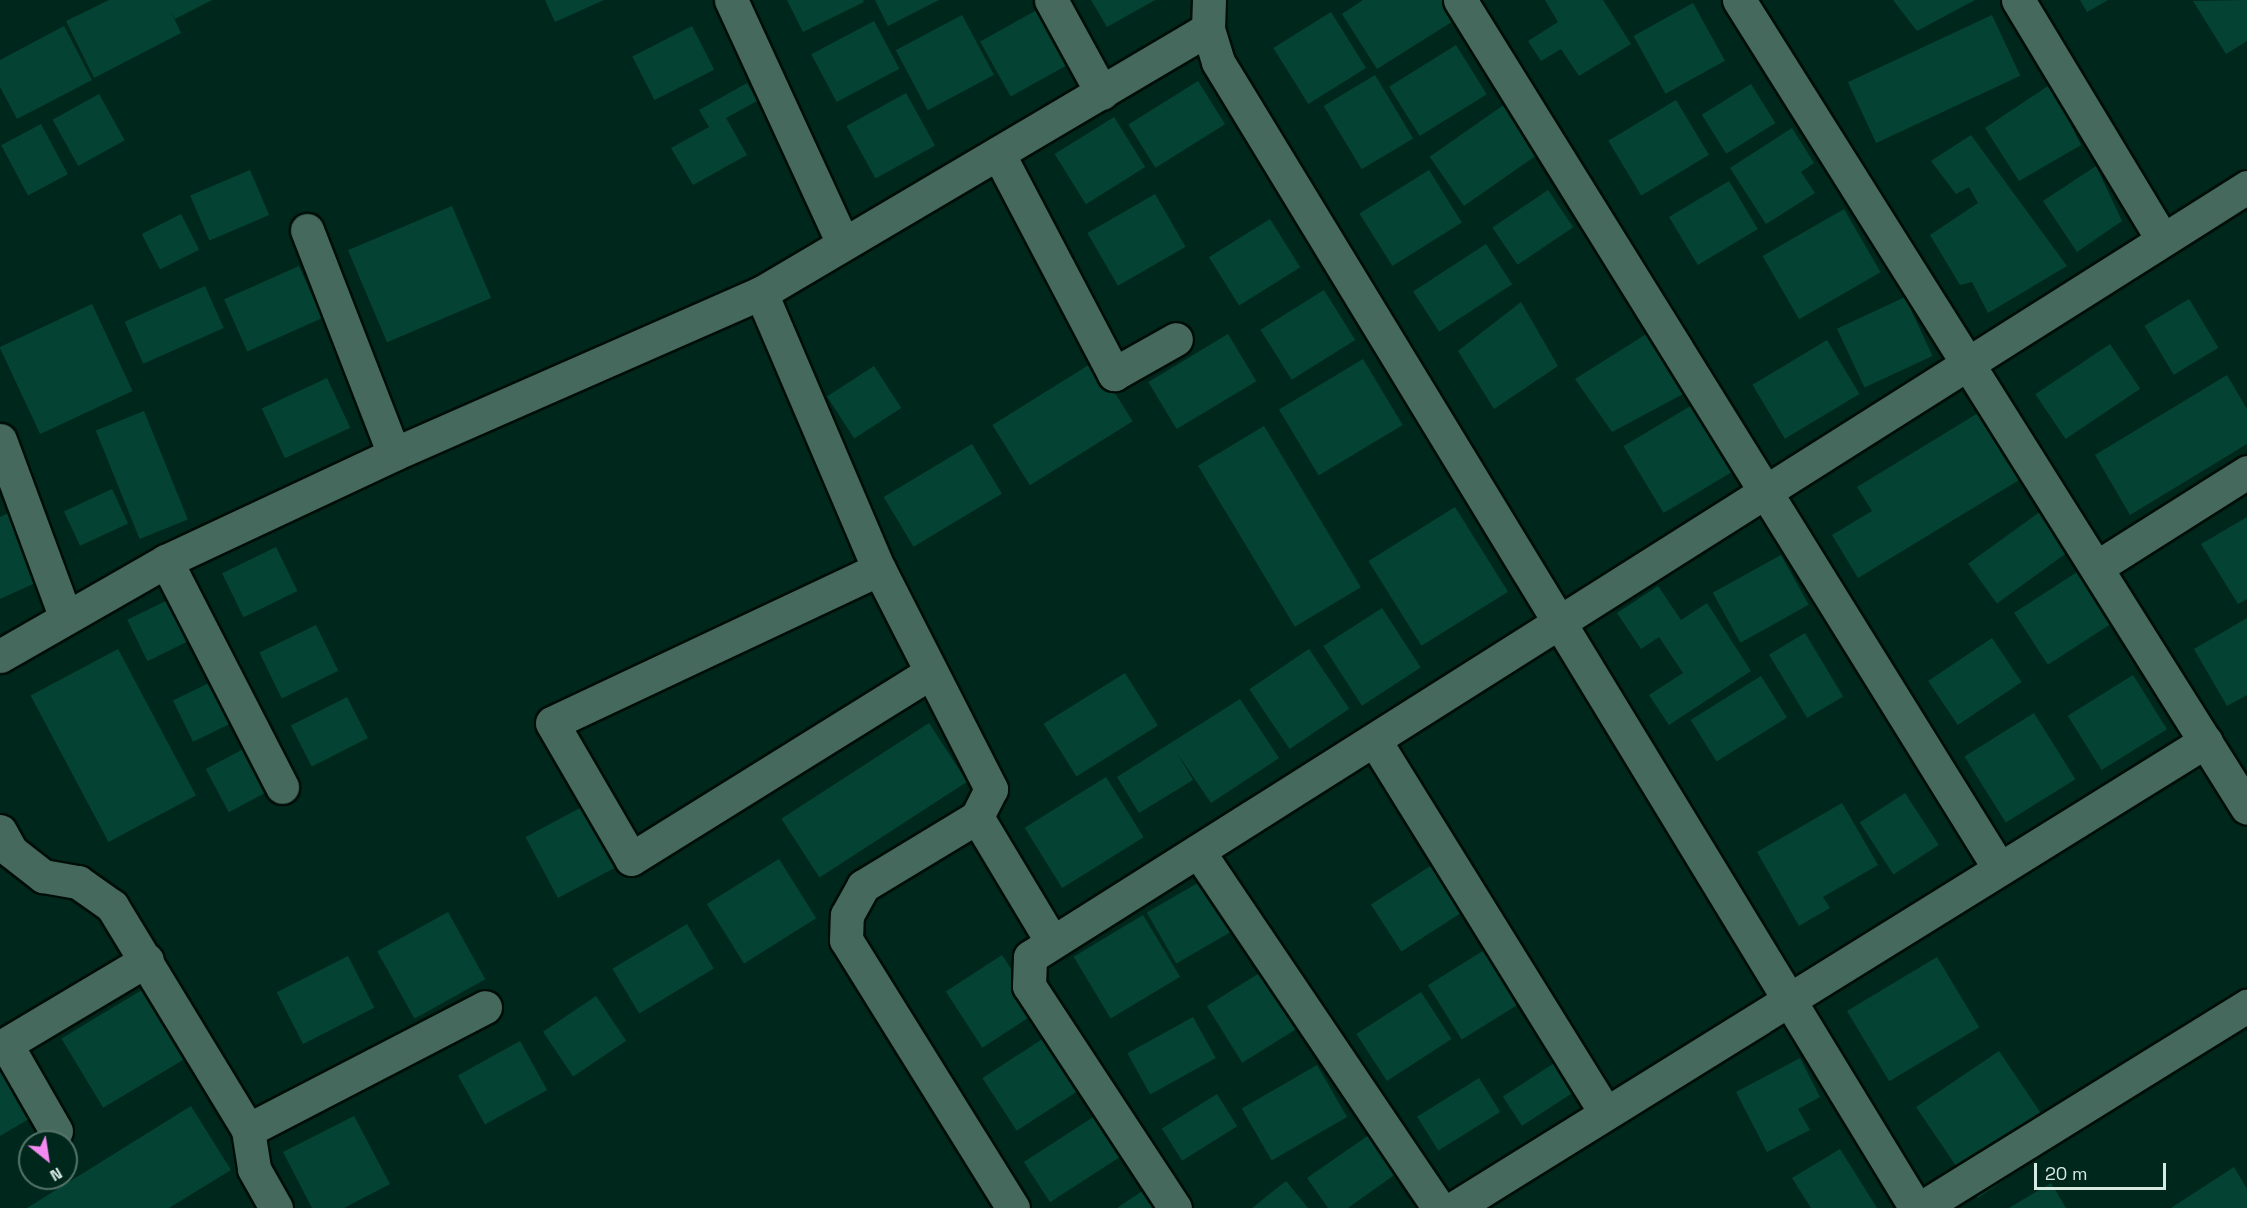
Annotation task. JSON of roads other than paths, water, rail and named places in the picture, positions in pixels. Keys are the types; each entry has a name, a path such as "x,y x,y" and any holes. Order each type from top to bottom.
{"street":[{"path":"731,0 843,243"},
{"path":"1051,0 1102,93"},
{"path":"1460,0 1999,868"},
{"path":"1739,0 2247,808"},
{"path":"2018,0 2163,240"},
{"path":"0,656 66,616 166,561 394,454 761,293 1102,93 1208,14 1218,62 1556,623 1916,1208"},
{"path":"998,153 1114,375 1176,339"},
{"path":"1175,1208 1029,986 1030,957 1051,940 1375,741 1556,623 1766,494 2247,188"},
{"path":"307,230 394,454"},
{"path":"761,293 879,569 991,789 977,817 863,885 847,915 846,940 1013,1208"},
{"path":"1,443 66,616"},
{"path":"2097,567 2247,472"},
{"path":"166,561 282,787"},
{"path":"879,569 552,723 631,859 930,673"},
{"path":"1375,741 1605,1112"},
{"path":"1454,1208 1788,997 2206,741"},
{"path":"977,817 1051,940"},
{"path":"0,831 11,851 43,876 78,882 112,906 147,960 248,1130 254,1169 276,1208"},
{"path":"1198,851 1439,1208"},
{"path":"55,1130 3,1039 147,960"},
{"path":"1921,1208 2247,1006"},
{"path":"248,1130 485,1007"}]}
